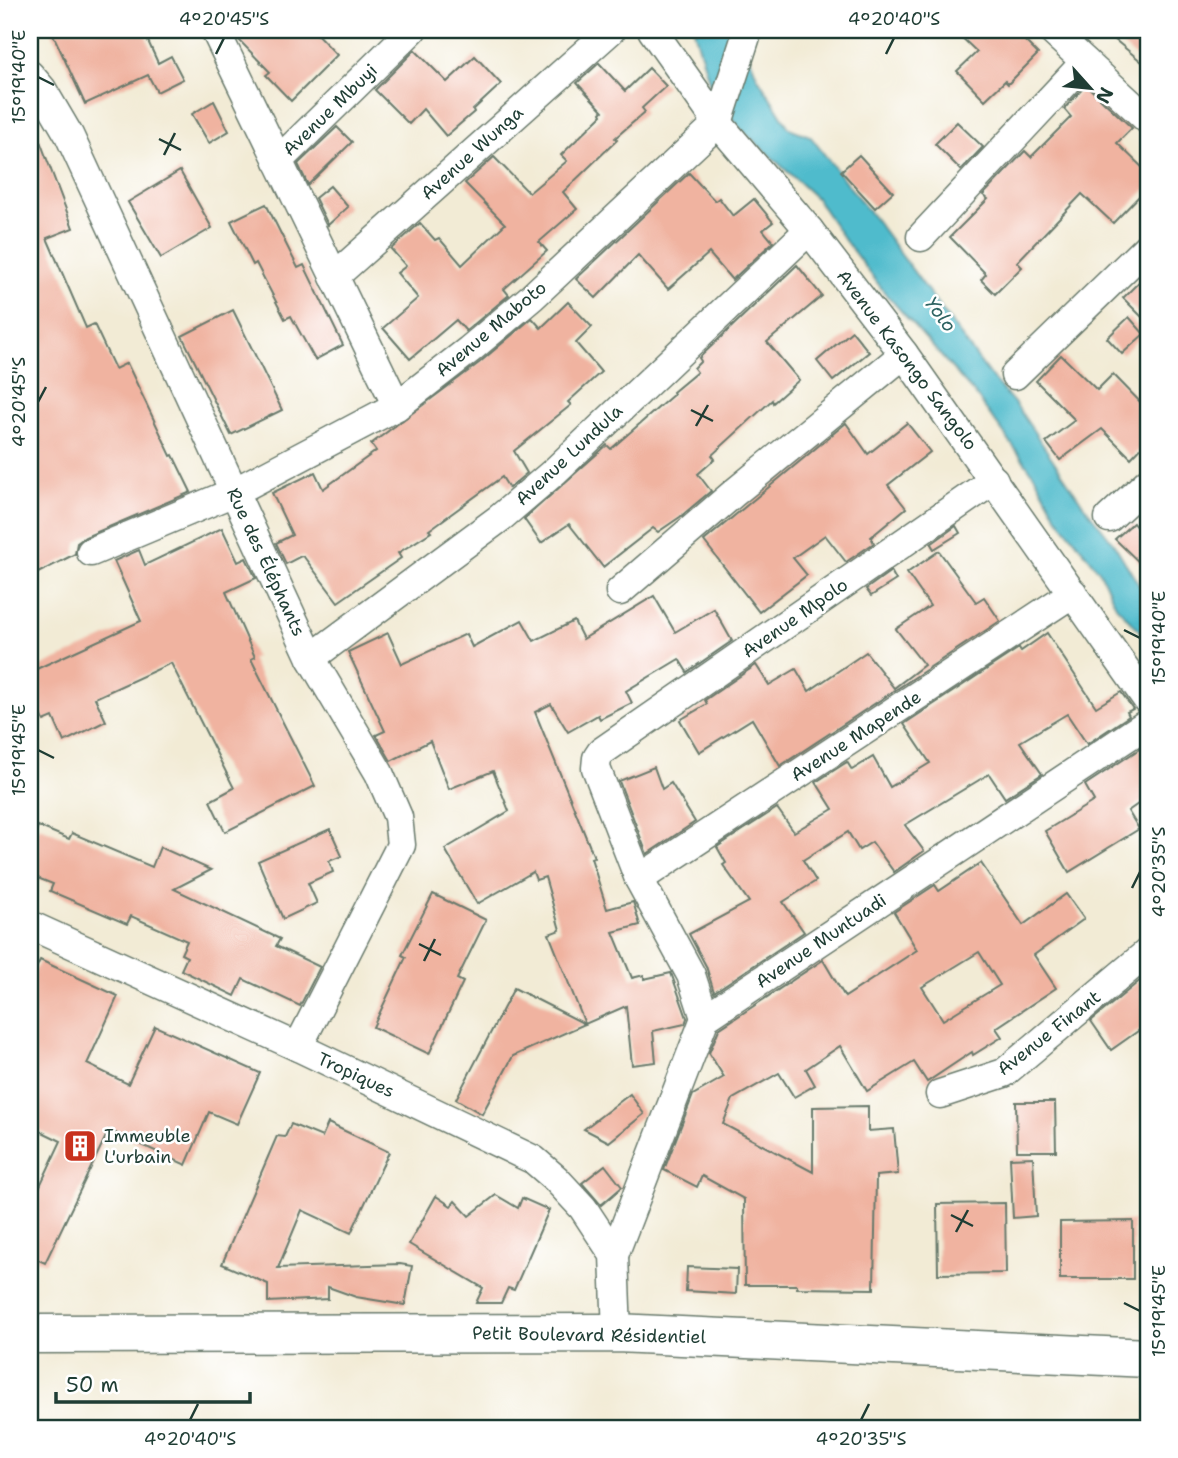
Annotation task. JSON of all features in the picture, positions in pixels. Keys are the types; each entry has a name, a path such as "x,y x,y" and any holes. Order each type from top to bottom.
{"street":[{"name":"Avenue Mbuyi","path":"278,161 412,30"},
{"name":"Avenue Wunga","path":"334,277 611,30"},
{"name":"Avenue Kasongo Sangolo","path":"652,30 718,123 808,230 904,354 1148,701"},
{"path":"718,123 748,30"},
{"path":"221,33 278,161 397,407"},
{"path":"921,237 1072,42 1148,120"},
{"name":"Rue des Éléphants","path":"30,75 42,89 69,135 311,659 379,773 398,817 401,845 298,1047"},
{"name":"Avenue Maboto","path":"91,552 234,492 397,407 532,297 718,123"},
{"name":"Avenue Lundula","path":"311,659 500,518 555,471 808,230"},
{"path":"1016,375 1148,246"},
{"path":"620,591 734,493 904,354"},
{"name":"Avenue Mpolo","path":"639,879 596,768 601,752 994,480"},
{"path":"1109,518 1148,482"},
{"name":"Avenue Mapende","path":"639,879 1073,593"},
{"name":"Avenue Muntuadi","path":"705,1018 1148,723"},
{"path":"617,1333 614,1255 705,1018 691,975 639,879"},
{"name":"Tropiques","path":"30,925 298,1047 534,1160 583,1208 614,1255"},
{"name":"Avenue Finant","path":"940,1094 1004,1073 1148,952"},
{"name":"Petit Boulevard Résidentiel","path":"30,1334 617,1333 1148,1358"}],"water":[{"name":"Yolo","path":"694,30 739,30 757,76 789,128 810,136 992,378 1016,405 1082,503 1114,544 1148,600 1148,645 1139,630 1116,606 1100,572 1057,517 1035,476 974,393 886,294 816,198 739,127 711,88"}],"building":[{"path":"51,30 143,30 158,63 171,56 183,79 157,92 148,75 85,104"},
{"path":"233,30 313,30 337,55 291,101 266,75 270,72 239,40"},
{"path":"954,30 1014,30 1038,54 1008,84 1005,81 985,100 957,71 977,52"},
{"path":"1103,30 1148,30 1148,67"},
{"path":"415,50 447,82 475,56 501,84 446,136 423,109 409,124 375,90"},
{"path":"599,63 625,91 649,68 666,86 642,108 645,112 615,138 617,140 563,192 577,209 539,242 547,251 504,289 509,295 466,331 456,320 410,359 383,328 418,298 397,273 406,266 391,249 420,223 435,240 439,238 462,265 505,224 465,183 494,157 529,193 567,161 561,155 602,115 603,111 577,83"},
{"path":"1086,85 1132,128 1117,143 1148,173 1148,187 1113,223 1082,194 1017,262 1022,267 995,294 981,280 986,274 950,237 988,199 983,195 1025,151 1031,157 1071,117 1064,109"},
{"path":"214,101 229,131 209,143 192,114"},
{"path":"32,120 73,228 47,238 86,328 94,324 115,369 127,363 191,492 85,537 77,543 75,554 30,577 30,121"},
{"path":"957,122 983,147 961,170 935,144"},
{"path":"337,127 352,142 308,185 298,164"},
{"path":"859,155 893,192 875,208 841,171"},
{"path":"180,171 212,228 161,258 128,202"},
{"path":"689,173 715,201 719,198 733,216 754,199 773,222 763,230 773,242 732,280 709,253 668,289 638,255 596,298 576,279"},
{"path":"330,186 348,207 328,225 315,198"},
{"path":"266,204 298,268 304,265 343,345 315,360 291,316 285,319 231,221"},
{"path":"797,265 822,296 767,342 799,380 773,403 772,400 712,455 715,459 698,474 711,491 680,517 658,532 653,528 603,567 569,524 541,543 524,519 607,445 611,449 674,394 673,392 697,372 694,368 701,361 699,358"},
{"path":"1148,273 1148,323 1123,298"},
{"path":"568,302 592,327 576,343 601,372 568,402 571,405 514,451 527,473 509,488 502,477 429,530 431,532 398,553 401,558 338,602 304,557 286,564 276,543 292,535 272,493 315,472 323,489 376,451 371,444 479,363 532,318 541,328"},
{"path":"233,310 282,410 231,435 182,336"},
{"path":"1129,317 1144,334 1122,354 1107,338"},
{"path":"852,331 869,352 833,381 817,361"},
{"path":"1061,355 1097,390 1113,374 1148,410 1148,440 1131,458 1102,429 1060,460 1046,442 1075,420 1036,381"},
{"path":"846,423 868,454 907,423 930,452 888,485 906,508 871,537 874,543 846,562 825,535 793,558 807,575 759,612 704,541"},
{"path":"1133,523 1148,542 1148,571 1115,539"},
{"path":"956,526 960,533 934,549 931,544"},
{"path":"222,528 238,562 246,558 256,578 226,592 255,657 251,659 315,786 225,832 210,801 234,788 171,663 95,698 106,721 64,742 53,717 44,721 30,690 30,672 141,621 114,561 139,550 145,565"},
{"path":"939,551 976,602 984,597 1000,621 780,766 752,719 699,752 680,720 707,704 705,700 756,665 769,685 796,669 809,691 866,652 894,688 924,665 896,629 930,606 907,573"},
{"path":"891,571 896,580 871,596 866,589"},
{"path":"654,596 675,632 714,609 732,641 687,672 679,659 626,691 632,703 600,719 598,715 568,732 551,704 535,712 594,857 591,858 607,909 633,902 640,925 613,932 632,978 644,975 644,979 671,973 687,1018 685,1024 653,1031 656,1062 632,1065 626,1006 585,1024 549,934 560,930 545,877 536,880 533,872 477,904 445,849 509,811 493,771 449,789 430,741 391,761 376,735 385,731 348,652 388,633 402,664 466,634 472,647 522,620 534,641 574,621 583,639"},
{"path":"1047,633 1096,707 1121,692 1133,709 1127,712 1129,716 1087,744 1067,714 1020,742 1042,774 1005,798 989,774 905,825 924,851 894,872 872,842 859,850 848,832 803,860 816,881 783,902 804,932 714,992 706,966 689,934 749,902 723,865 726,863 717,847 777,808 794,832 833,809 816,782 847,762 852,770 873,757 890,787 930,763 904,724 1019,648 1021,651"},
{"path":"1147,744 1148,797 1128,811 1139,829 1069,872 1045,831 1094,801 1085,785"},
{"path":"654,767 662,789 671,783 695,822 647,854 619,781"},
{"path":"38,826 69,839 72,833 152,867 160,847 211,870 174,889 280,939 276,946 320,967 300,1006 243,979 235,996 181,970 187,957 181,954 187,941 131,916 127,924 50,891 53,884 30,875 30,846"},
{"path":"330,829 342,856 329,861 333,872 308,883 317,903 283,919 258,861"},
{"path":"981,863 1023,925 1066,894 1084,919 1034,955 1056,988 996,1028 1002,1037 973,1055 972,1052 927,1082 914,1062 867,1091 840,1046 806,1069 815,1085 794,1097 779,1073 733,1099 723,1124 813,1172 813,1107 868,1106 868,1131 894,1129 898,1174 876,1176 874,1289 745,1285 744,1199 702,1176 697,1187 664,1170 693,1095 724,1077 709,1053 719,1029 823,960 845,997 917,950 894,912 935,885 939,891","holes":["979,952 1000,985 943,1020 922,987"]},
{"path":"433,894 486,920 457,979 463,982 429,1054 373,1027 406,957 402,955"},
{"path":"40,960 118,996 87,1064 128,1084 155,1026 260,1073 237,1124 209,1112 186,1165 109,1130 45,1263 30,1256 30,1207 61,1141 30,1126 30,981"},
{"path":"1148,974 1148,1024 1111,1050 1091,1021"},
{"path":"514,988 585,1024 513,1056 482,1114 456,1099"},
{"path":"630,1094 644,1114 609,1142 584,1129"},
{"path":"1016,1102 1055,1102 1056,1151 1017,1151"},
{"path":"328,1123 389,1152 351,1233 302,1210 278,1268 400,1264 412,1266 405,1305 356,1297 328,1287 328,1299 268,1302 268,1284 222,1264 277,1136 285,1137 291,1124 322,1137"},
{"path":"1033,1157 1036,1216 1013,1218 1010,1158"},
{"path":"605,1165 622,1187 601,1205 582,1183"},
{"path":"496,1195 518,1208 522,1198 549,1210 514,1290 508,1288 501,1303 476,1303 483,1288 409,1244 436,1196 451,1206 455,1201 469,1216"},
{"path":"1005,1203 1006,1273 938,1274 937,1204"},
{"path":"1133,1221 1133,1279 1060,1279 1060,1222"},
{"path":"687,1267 737,1269 736,1294 686,1291"}],"place":[{"name":"Immeuble L'urbain","path":"80,1146"}]}
